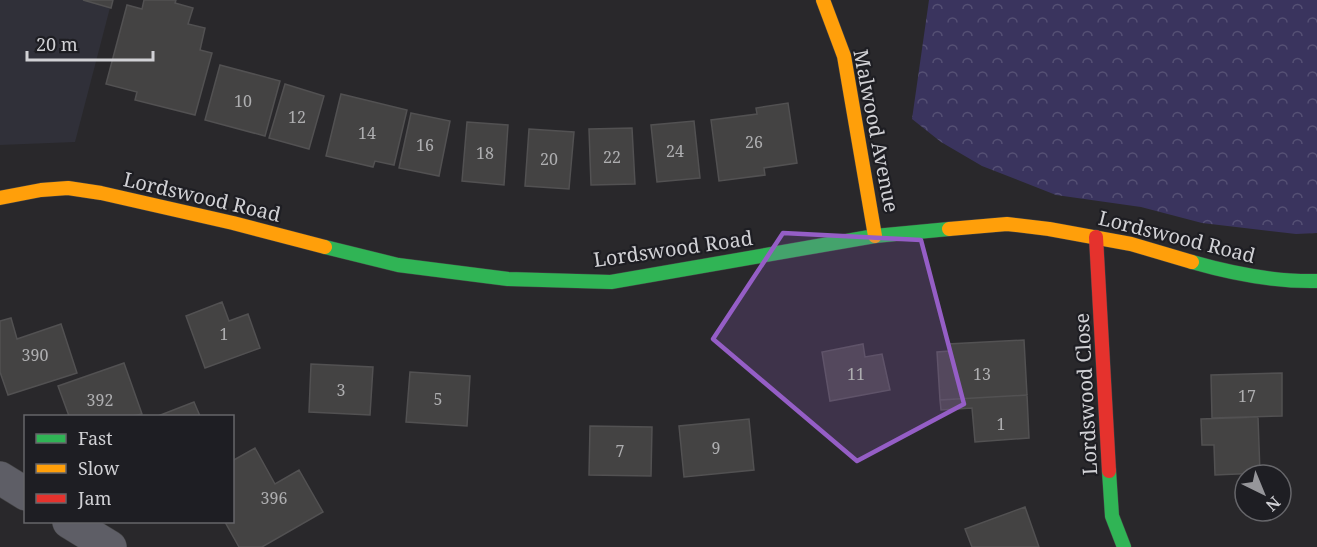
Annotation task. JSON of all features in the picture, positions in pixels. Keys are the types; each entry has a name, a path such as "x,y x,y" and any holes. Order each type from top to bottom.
{"street":[{"name":"Malwood Avenue","path":"823,0 844,56 875,236"},
{"name":"Lordswood Road","path":"0,198 40,190 68,188 90,191 233,223 398,265 508,279 611,282 875,236 954,227 1007,224 1131,244 1228,272 1288,282 1317,281"},
{"name":"Lordswood Close","path":"1096,237 1112,516 1124,547"},
{"path":"0,478 24,493"},
{"path":"71,523 110,547"}],"highlighted area":[{"path":"783,233 921,240 964,404 857,461 713,339"}],"shaded area":[{"path":"0,0 112,0 75,142 0,145"}],"green space":[{"path":"929,0 1317,0 1317,233 1296,234 1202,223 1141,207 1056,195 982,166 941,142 912,119"}],"building":[{"path":"83,0 113,0 111,8"},
{"path":"144,0 176,0 175,3 193,8 188,24 205,28 200,50 212,53 195,115 135,100 137,92 106,84 127,5 142,9"},
{"path":"220,65 280,81 265,136 205,120"},
{"path":"285,84 324,96 309,149 269,138"},
{"path":"341,94 407,110 394,165 375,161 373,167 326,156"},
{"path":"788,103 797,163 764,168 765,175 719,181 711,120 757,114 756,108"},
{"path":"411,113 450,121 439,176 399,168"},
{"path":"694,121 700,178 657,182 651,125"},
{"path":"467,122 508,125 504,185 462,181"},
{"path":"632,128 635,184 591,185 589,129"},
{"path":"529,129 574,132 569,189 525,186"},
{"path":"222,302 229,321 248,314 260,348 205,368 186,316"},
{"path":"11,318 17,339 61,324 77,373 8,395 0,372 0,321"},
{"path":"1024,340 1027,395 940,400 937,352 949,351 948,344"},
{"path":"863,344 865,357 882,354 890,390 830,401 822,352"},
{"path":"124,363 142,414 69,415 58,386"},
{"path":"311,364 373,367 370,415 309,412"},
{"path":"410,372 470,376 467,426 406,422"},
{"path":"1282,373 1282,416 1212,418 1211,375"},
{"path":"1027,395 1029,438 975,442 972,408 941,410 940,400"},
{"path":"194,402 200,415 161,415"},
{"path":"1258,417 1260,463 1233,463 1233,474 1215,475 1214,445 1202,445 1201,419"},
{"path":"749,419 754,470 684,477 679,426"},
{"path":"590,426 652,427 651,476 589,475"},
{"path":"255,448 275,484 299,470 323,512 262,547 239,547 226,523 234,523 234,460"},
{"path":"1025,507 1039,547 972,547 965,529"}],"traffic: fast":[{"path":"325,247 398,265 508,279 611,282 875,236 949,229"},
{"path":"1192,262 1254,276 1317,281"},
{"path":"1109,471 1112,516 1124,547"}],"traffic: slow":[{"path":"823,0 844,56 875,236"},
{"path":"0,198 41,190 68,188 101,193 233,223 325,247"},
{"path":"949,229 1007,224 1049,229 1131,244 1192,262"}],"traffic: jam":[{"path":"1096,237 1109,471"}]}
